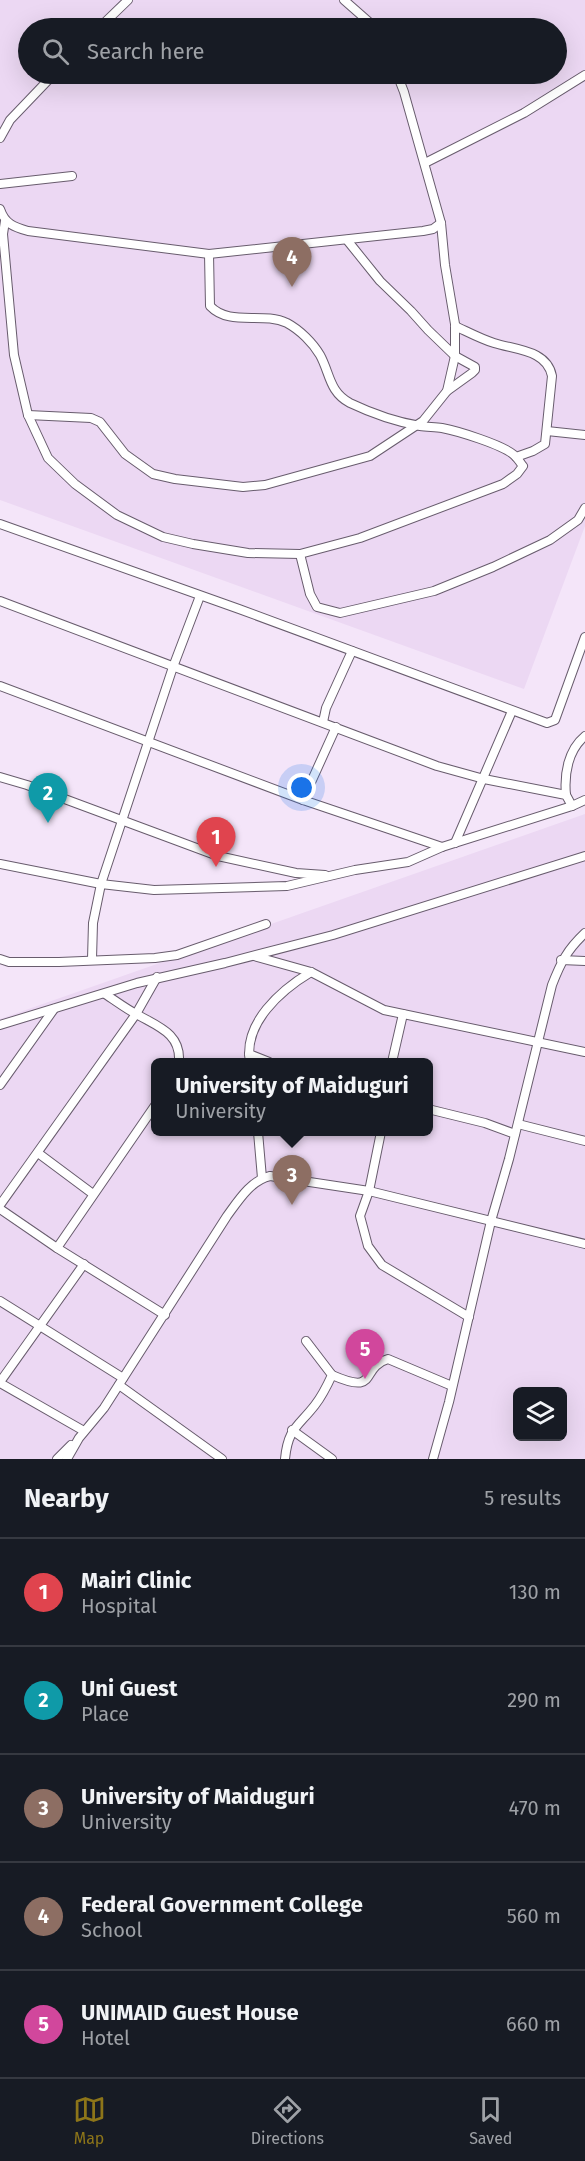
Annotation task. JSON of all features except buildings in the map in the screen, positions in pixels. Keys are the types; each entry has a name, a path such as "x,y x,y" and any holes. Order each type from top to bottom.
{"street":[{"path":"109,18 128,0"},
{"path":"345,0 365,18"},
{"path":"425,163 524,113 585,75"},
{"path":"0,138 10,120 44,84"},
{"path":"400,84 441,223 455,326 455,356 447,391"},
{"path":"0,184 72,176"},
{"path":"0,209 5,221 3,234 14,355 28,415 48,458 75,484 117,515 163,537 193,544 248,553 300,555 360,538 504,484 523,466 516,457 502,448 442,428 418,426 348,402 329,383 320,355 308,340 287,323 277,320 230,317 218,314 210,306 209,254"},
{"path":"5,221 14,227 28,231 209,254 423,231 433,229 441,223"},
{"path":"28,415 91,418 100,422 125,454 153,474 175,479 243,487 265,484 370,456 418,426 447,391 475,370 475,367 455,356 380,281 347,240"},
{"path":"455,326 493,343 540,357 550,366 552,376 545,444 516,457"},
{"path":"547,431 585,435"},
{"path":"300,555 310,594 317,607 340,613 434,591 493,567 549,540 578,519 585,508"},
{"path":"0,524 547,723 555,720 585,637"},
{"path":"92,959 93,923 101,884 173,667 200,596"},
{"path":"0,601 437,766 566,795"},
{"path":"323,722 326,708 352,651"},
{"path":"0,686 303,800 442,847"},
{"path":"455,843 484,778 497,741 512,711"},
{"path":"303,800 336,727"},
{"path":"572,806 566,795 565,782 573,749 585,736"},
{"path":"0,777 218,856 296,873 333,875"},
{"path":"0,864 101,884 154,890 287,886 333,875 408,862 442,847 585,800"},
{"path":"0,1025 157,977 252,956 333,934 585,856"},
{"path":"0,959 9,962 59,962 155,958 177,955 266,924"},
{"path":"435,1458 491,1221 518,1124 552,985 561,960 570,947 585,933"},
{"path":"252,956 311,972 375,1006 403,1014 585,1052"},
{"path":"561,960 585,961"},
{"path":"249,1058 254,1030 270,1006 282,992 311,972"},
{"path":"157,977 136,1014 0,1207 57,1248 165,1315"},
{"path":"105,994 162,1027 172,1037 180,1058"},
{"path":"0,1085 54,1009"},
{"path":"393,1058 403,1014"},
{"path":"433,1110 485,1123 515,1134"},
{"path":"57,1248 151,1111"},
{"path":"518,1124 585,1141"},
{"path":"258,1136 262,1178"},
{"path":"380,1136 369,1191 360,1216 368,1246 382,1265 469,1317"},
{"path":"38,1153 93,1194"},
{"path":"57,1459 104,1408 239,1199 262,1178 270,1176 369,1191 585,1244"},
{"path":"82,1434 0,1382 84,1264"},
{"path":"0,1301 121,1382 222,1459"},
{"path":"306,1341 332,1376 356,1384 367,1381 374,1370 388,1359 452,1386"},
{"path":"285,1459 292,1430 313,1407 332,1376"},
{"path":"292,1430 332,1459"},
{"path":"67,1459 82,1434"}],"shaded area":[{"path":"0,0 585,0 585,526 524,689 0,500"},
{"path":"585,814 585,1459 0,1459 0,1019"}],"place":[{"name":"Federal Government College","path":"292,287"},
{"name":"Uni Guest","path":"48,823"},
{"name":"Mairi Clinic","path":"216,867"},
{"name":"University of Maiduguri","path":"292,1205"},
{"name":"UNIMAID Guest House","path":"365,1379"}]}
